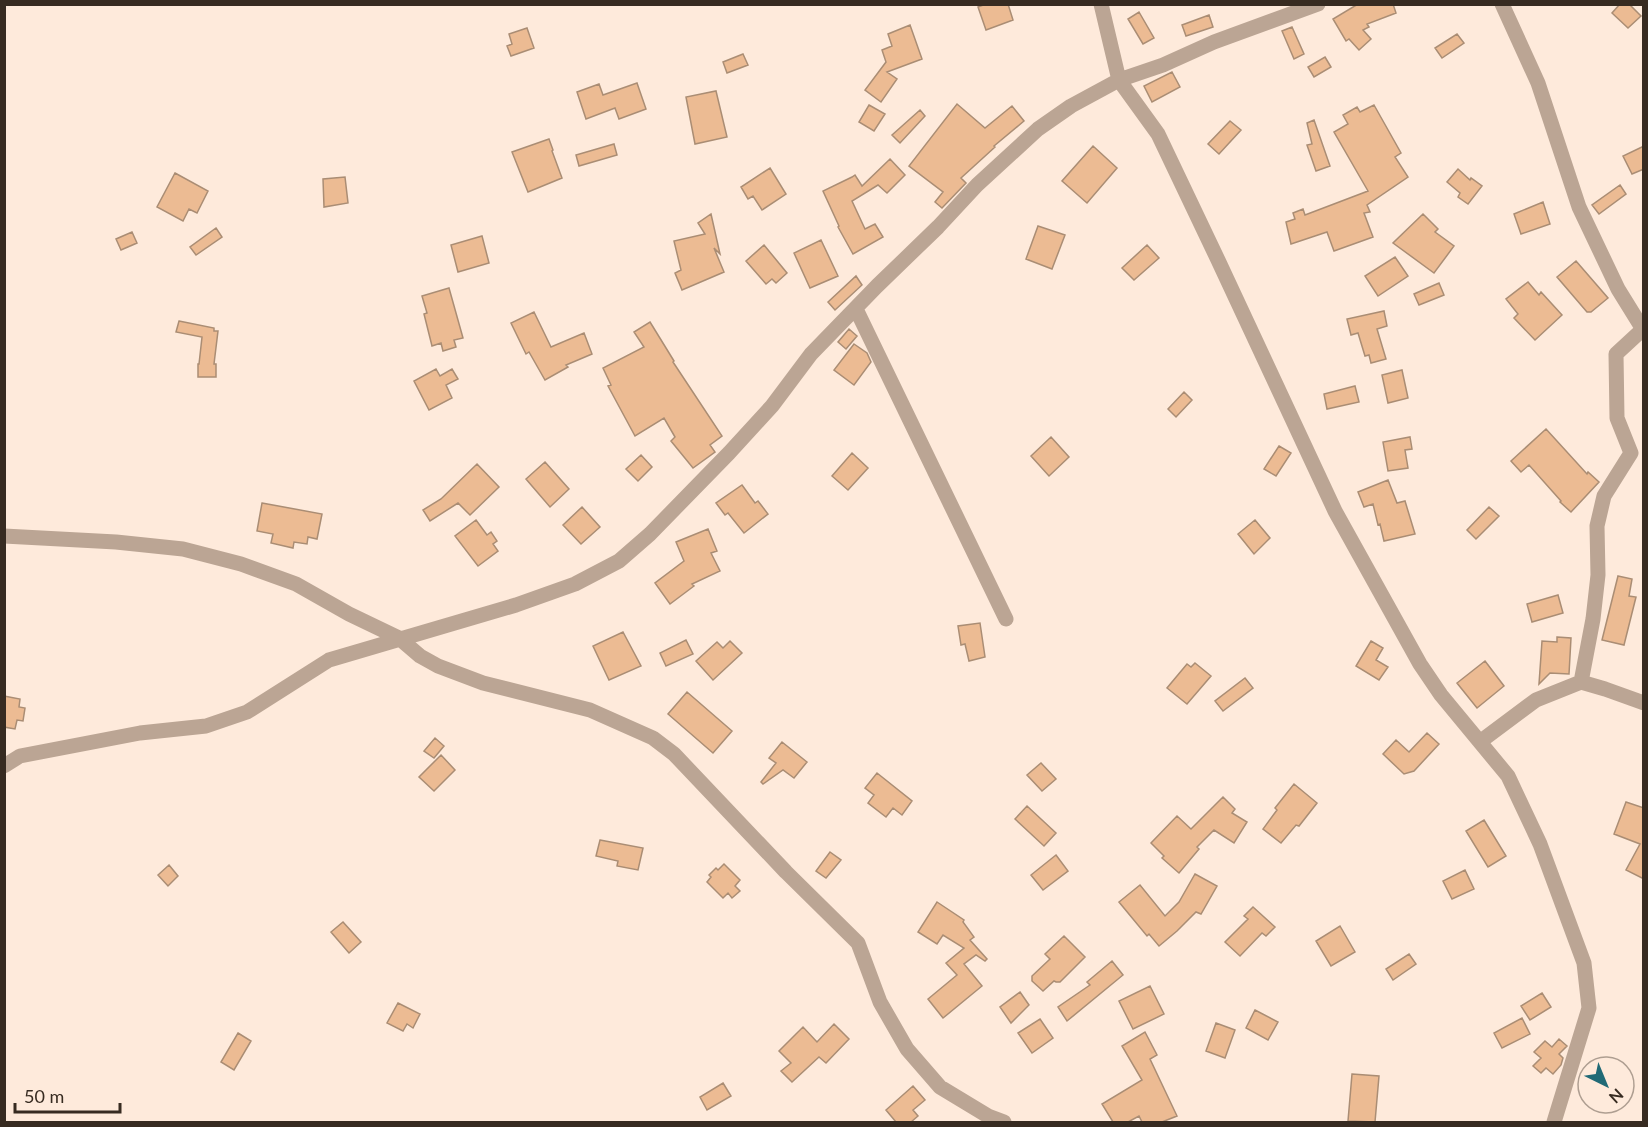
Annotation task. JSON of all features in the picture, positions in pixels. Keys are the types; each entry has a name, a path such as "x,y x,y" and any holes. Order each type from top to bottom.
{"street":[{"path":"1101,4 1119,80 1158,134 1330,501 1371,579 1420,664 1441,694 1508,776 1540,844 1584,963 1589,1008 1554,1122"},
{"path":"4,766 20,756 68,746 140,733 206,726 247,712 328,660 516,605 575,584 619,561 650,534 729,453 772,406 812,354 877,286 938,227 977,185 1038,129 1071,106 1119,80 1318,4"},
{"path":"1502,4 1538,83 1579,207 1618,289 1643,331 1616,354 1617,418 1631,453 1604,496 1597,526 1593,619 1581,682"},
{"path":"856,309 1006,619"},
{"path":"4,536 116,542 183,549 241,564 296,584 399,638 420,656 438,666 483,683 590,710 653,738 674,754 786,872 858,943 880,1002 907,1049 940,1087 988,1116 1005,1122"},
{"path":"1480,741 1536,700 1581,682 1605,688 1644,703"}],"building":[{"path":"986,4 1008,4 1013,20 986,30 978,7"},
{"path":"1358,4 1393,4 1396,13 1367,24 1369,27 1363,30 1371,39 1359,50 1349,39 1346,41 1333,19"},
{"path":"1620,4 1629,4 1641,16 1628,28 1612,13"},
{"path":"1139,12 1154,38 1143,44 1128,19"},
{"path":"1209,15 1213,27 1186,36 1182,25"},
{"path":"910,25 922,59 887,72 897,79 881,102 865,90 886,62 882,50 892,46 888,34"},
{"path":"1292,27 1304,54 1294,59 1282,31"},
{"path":"527,28 534,48 511,56 507,46 512,44 509,34"},
{"path":"1457,34 1464,43 1442,58 1435,48"},
{"path":"743,54 748,65 727,73 723,62"},
{"path":"1325,57 1331,67 1314,77 1308,67"},
{"path":"1172,72 1180,87 1152,102 1144,86"},
{"path":"637,83 646,109 619,119 615,108 586,119 577,92 599,84 603,95"},
{"path":"716,91 727,137 695,144 686,97"},
{"path":"957,104 985,128 1012,106 1024,121 961,178 966,183 942,208 935,202 943,192 909,166"},
{"path":"869,105 885,114 874,131 859,122"},
{"path":"1374,105 1401,153 1395,157 1408,177 1367,205 1370,212 1364,213 1373,237 1334,251 1327,232 1291,244 1286,222 1295,219 1293,213 1303,209 1305,215 1368,191 1334,132 1348,124 1343,115 1357,107 1360,112"},
{"path":"920,110 925,116 900,143 892,135"},
{"path":"1314,120 1330,166 1316,171 1307,145 1312,144 1307,123"},
{"path":"1230,121 1241,130 1219,154 1208,144"},
{"path":"549,139 562,178 528,192 512,152"},
{"path":"614,144 617,155 579,166 576,155"},
{"path":"1093,146 1117,168 1087,203 1062,181"},
{"path":"1644,146 1644,169 1632,174 1623,156"},
{"path":"890,159 905,175 887,193 878,185 852,201 865,229 875,224 883,237 853,254 838,227 823,191 855,175 862,186"},
{"path":"770,168 786,194 762,210 753,196 748,199 741,187"},
{"path":"1458,169 1470,180 1471,178 1482,186 1468,204 1458,197 1460,193 1447,182"},
{"path":"175,173 208,191 197,213 189,209 183,221 157,207"},
{"path":"345,177 348,203 324,207 323,179"},
{"path":"1620,185 1626,194 1599,214 1592,205"},
{"path":"1543,202 1550,224 1521,234 1514,214"},
{"path":"711,214 720,254 714,248 724,272 682,290 675,273 681,270 674,241 705,234 698,223"},
{"path":"1423,214 1438,229 1435,232 1454,246 1434,273 1393,243"},
{"path":"1038,226 1065,235 1052,269 1026,259"},
{"path":"216,228 222,237 196,255 190,247"},
{"path":"132,232 137,243 121,250 116,239"},
{"path":"482,236 489,263 458,272 451,245"},
{"path":"821,240 838,276 810,288 794,253"},
{"path":"764,245 787,273 776,283 772,279 766,284 746,261"},
{"path":"1147,245 1159,258 1134,280 1122,268"},
{"path":"1395,257 1408,276 1378,296 1365,276"},
{"path":"1576,261 1608,298 1591,312 1587,312 1557,277"},
{"path":"856,276 862,285 835,310 828,302"},
{"path":"1528,282 1539,295 1541,292 1562,315 1535,340 1514,318 1518,314 1506,299"},
{"path":"1439,283 1444,295 1419,305 1414,294"},
{"path":"449,288 463,338 454,340 456,347 443,351 441,343 432,346 422,296"},
{"path":"1384,311 1387,326 1377,329 1386,359 1371,363 1369,355 1365,356 1358,333 1351,335 1347,319"},
{"path":"534,312 551,347 584,333 592,354 566,365 568,367 545,380 529,352 526,354 511,323"},
{"path":"179,321 214,328 214,331 218,331 214,364 216,364 216,377 198,377 202,337 176,332"},
{"path":"650,322 673,362 722,436 710,445 715,452 693,468 671,441 675,437 664,418 635,436 608,386 611,385 603,368 644,347 634,332"},
{"path":"849,329 857,336 846,349 838,342"},
{"path":"854,344 867,353 871,362 854,385 834,370"},
{"path":"436,369 440,376 452,369 458,379 446,385 452,398 429,410 414,381"},
{"path":"1402,370 1408,398 1388,403 1382,375"},
{"path":"1355,386 1359,402 1327,409 1324,394"},
{"path":"1184,392 1192,400 1176,417 1168,409"},
{"path":"1546,429 1587,474 1588,472 1599,482 1571,512 1529,465 1521,472 1511,461"},
{"path":"1051,437 1069,457 1049,476 1031,456"},
{"path":"1410,437 1412,449 1405,450 1408,468 1388,471 1383,442"},
{"path":"1279,446 1291,453 1276,476 1264,469"},
{"path":"852,453 868,468 848,490 832,476"},
{"path":"641,455 652,467 638,481 626,469"},
{"path":"545,462 569,489 550,507 526,479"},
{"path":"477,464 499,487 470,515 458,503 430,521 423,510 441,499"},
{"path":"1388,480 1397,503 1405,501 1415,534 1384,541 1373,504 1364,507 1358,492"},
{"path":"742,485 755,503 758,501 768,514 744,533 728,513 725,515 716,503"},
{"path":"262,503 322,514 317,539 308,537 307,544 294,542 293,548 271,543 273,534 257,531"},
{"path":"582,507 600,527 581,544 563,525"},
{"path":"1489,507 1499,516 1476,539 1467,530"},
{"path":"476,520 487,535 491,532 497,541 493,544 498,551 478,566 455,536"},
{"path":"1255,520 1270,538 1254,554 1238,534"},
{"path":"708,529 717,551 711,553 720,571 692,584 694,586 670,604 655,583 684,561 676,542"},
{"path":"1618,576 1632,579 1629,596 1636,597 1624,645 1602,640"},
{"path":"1558,595 1563,613 1532,622 1527,604"},
{"path":"980,623 985,657 969,661 965,644 961,645 958,626"},
{"path":"623,632 641,666 609,680 593,646"},
{"path":"1557,637 1571,638 1569,674 1550,673 1539,684 1542,641 1557,642"},
{"path":"686,640 693,654 666,666 660,653"},
{"path":"730,641 742,653 713,680 696,661 717,642 723,648"},
{"path":"1371,641 1383,648 1376,660 1388,667 1379,680 1356,666"},
{"path":"1485,661 1504,686 1477,708 1457,683"},
{"path":"1195,663 1211,676 1187,704 1167,688 1187,664 1191,667"},
{"path":"1245,678 1253,688 1223,711 1215,701"},
{"path":"687,692 732,731 713,753 668,714"},
{"path":"4,696 20,699 19,707 25,708 23,721 17,720 15,729 4,727"},
{"path":"1427,733 1439,744 1414,771 1404,774 1383,754 1396,740 1409,752"},
{"path":"435,738 444,746 434,758 424,751"},
{"path":"782,742 807,762 794,778 783,770 763,784 761,782 776,763 769,758"},
{"path":"441,755 455,770 434,791 419,777"},
{"path":"1041,763 1056,779 1042,791 1027,775"},
{"path":"877,773 912,801 902,815 893,808 886,817 868,803 874,795 865,788"},
{"path":"1294,784 1317,803 1299,826 1296,825 1281,843 1263,829 1277,810 1275,808"},
{"path":"1223,797 1235,809 1232,813 1247,822 1234,843 1214,830 1197,847 1199,849 1179,873 1162,858 1164,856 1151,843 1177,816 1191,829"},
{"path":"1626,802 1644,808 1644,879 1626,870 1640,844 1614,834"},
{"path":"1027,806 1056,833 1044,846 1015,819"},
{"path":"1484,820 1506,856 1488,867 1466,831"},
{"path":"600,840 643,848 638,870 617,866 618,861 596,856"},
{"path":"830,852 841,860 826,878 816,871"},
{"path":"1056,855 1068,871 1043,890 1031,875"},
{"path":"724,864 740,880 735,886 740,891 732,898 728,893 723,898 707,882 711,877 709,875"},
{"path":"169,865 178,876 168,886 158,875"},
{"path":"1465,870 1474,889 1452,899 1443,881"},
{"path":"1195,874 1217,886 1201,914 1196,912 1159,946 1149,934 1147,936 1119,902 1140,885 1165,916 1179,902"},
{"path":"937,902 964,920 963,922 974,937 970,940 987,959 985,961 976,955 964,964 982,986 943,1018 928,999 957,975 946,963 964,948 943,935 937,944 918,932"},
{"path":"1253,907 1275,927 1266,936 1262,933 1240,956 1225,942 1248,919 1244,916"},
{"path":"343,922 361,942 349,953 331,932"},
{"path":"1340,926 1355,952 1331,966 1316,941"},
{"path":"1064,936 1085,957 1060,982 1054,981 1043,991 1032,981 1032,976 1050,959 1045,954"},
{"path":"1409,954 1416,964 1393,980 1386,969"},
{"path":"1112,961 1123,975 1067,1021 1058,1007 1090,985 1087,982"},
{"path":"1150,986 1164,1014 1133,1029 1119,1001"},
{"path":"1020,992 1029,1005 1011,1023 1000,1007"},
{"path":"1542,993 1551,1007 1530,1020 1521,1006"},
{"path":"398,1003 420,1014 413,1028 407,1024 403,1031 387,1023"},
{"path":"1255,1010 1278,1022 1268,1040 1246,1028"},
{"path":"1522,1018 1530,1034 1502,1048 1494,1033"},
{"path":"1040,1019 1053,1038 1032,1053 1018,1033"},
{"path":"1216,1023 1235,1030 1225,1058 1206,1051"},
{"path":"834,1024 849,1039 826,1063 819,1057 792,1082 781,1071 791,1063 779,1051 803,1027 817,1042"},
{"path":"1145,1032 1157,1055 1150,1059 1177,1116 1162,1122 1142,1122 1139,1116 1128,1122 1113,1122 1102,1104 1142,1080 1122,1046"},
{"path":"238,1033 251,1041 234,1070 221,1062"},
{"path":"1559,1039 1567,1046 1559,1054 1563,1058 1561,1065 1553,1074 1546,1068 1541,1073 1533,1066 1541,1058 1534,1052 1545,1041 1552,1047"},
{"path":"1352,1074 1379,1076 1375,1122 1348,1121"},
{"path":"723,1083 731,1096 707,1110 700,1097"},
{"path":"913,1086 925,1100 913,1110 918,1116 911,1122 896,1122 886,1110"}]}
